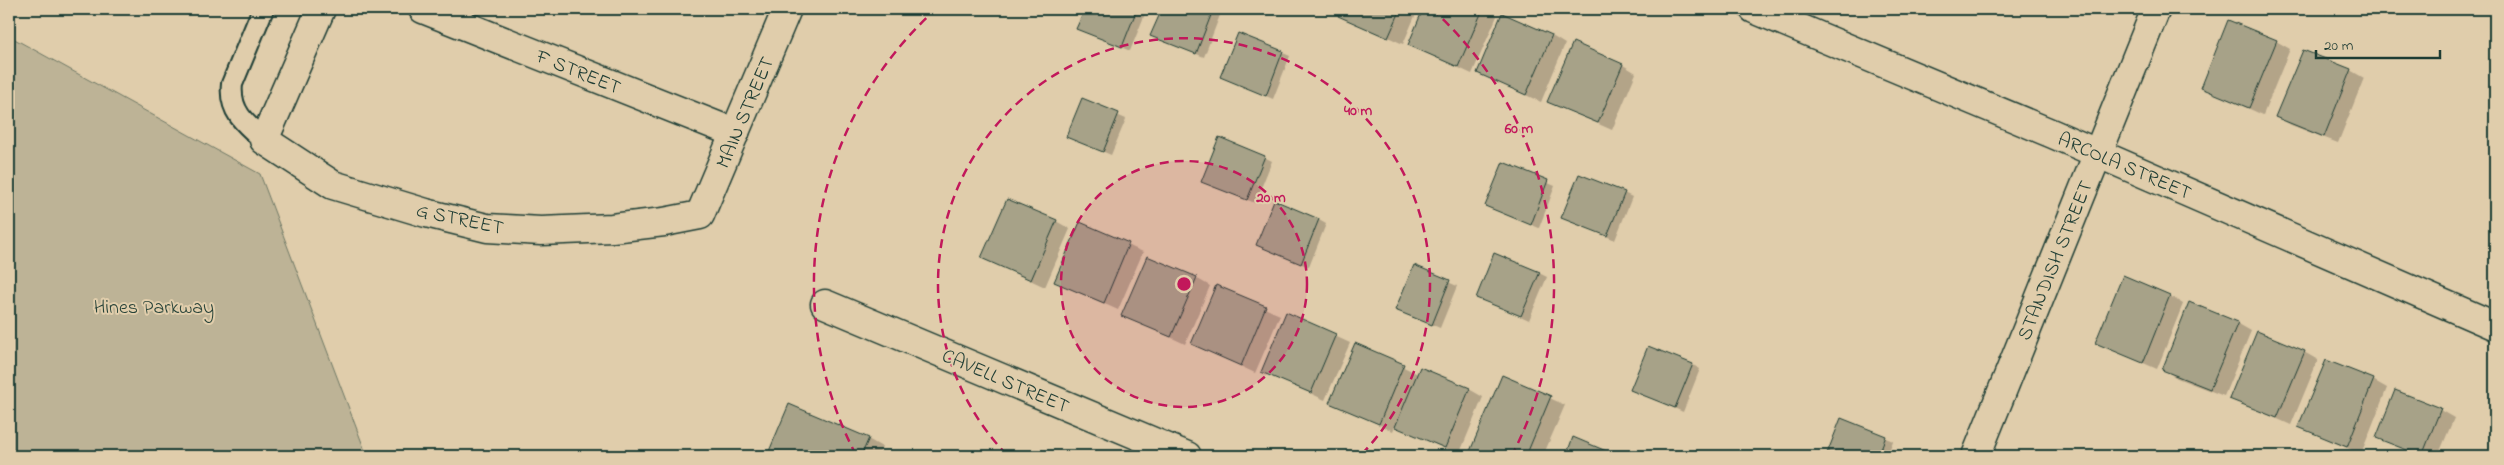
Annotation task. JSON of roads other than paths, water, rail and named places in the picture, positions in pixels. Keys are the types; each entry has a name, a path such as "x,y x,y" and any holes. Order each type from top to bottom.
{"street":[{"path":"264,140 321,9"},
{"name":"F STREET","path":"423,9 735,133"},
{"name":"MAIN STREET","path":"700,215 787,9"},
{"name":"ARCOLA STREET","path":"1754,9 2097,154 2495,326"},
{"name":"STANDISH STREET","path":"1976,456 2156,9"},
{"name":"G STREET","path":"264,140 333,185 426,213 487,228 541,231 612,228 664,222 700,215"},
{"name":"CAVELL STREET","path":"825,304 1187,456"}],"lane":[{"path":"263,9 232,84 230,97 236,112 264,140"}],"park label":[{"name":"Hines Parkway","path":"154,306"}]}
